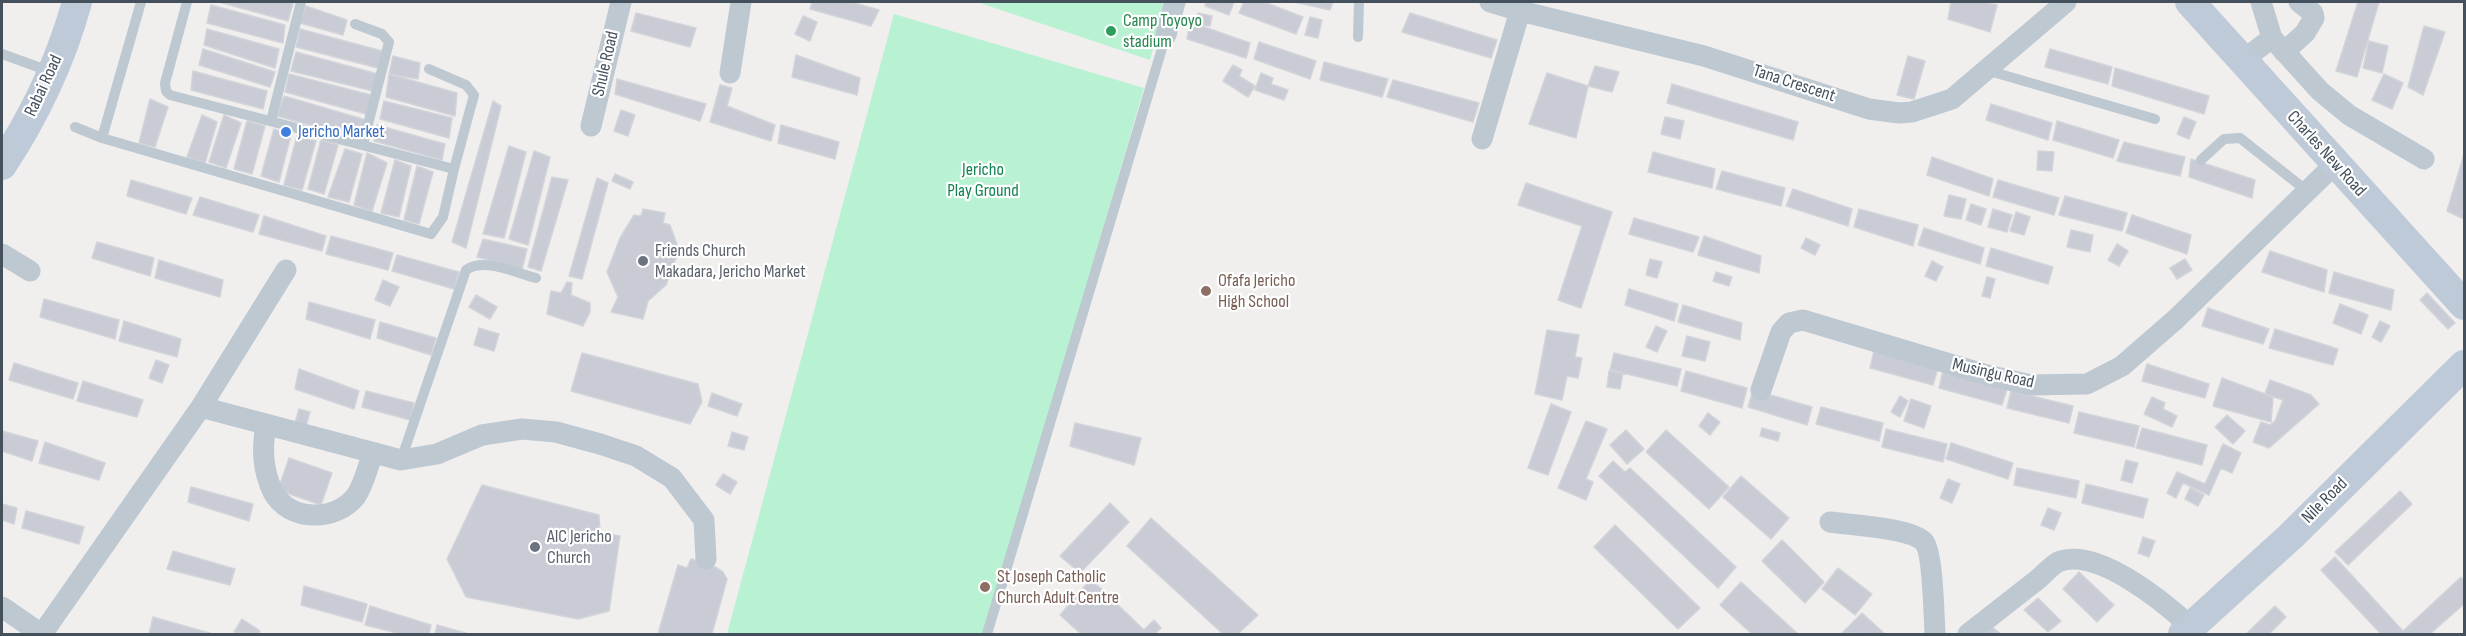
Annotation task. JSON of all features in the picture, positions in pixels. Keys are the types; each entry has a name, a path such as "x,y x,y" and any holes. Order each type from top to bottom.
{"street":[{"name":"Rabai Road","path":"2,165 35,109 52,72 77,2"},
{"name":"Shule Road","path":"591,126 621,2"},
{"path":"730,74 741,2"},
{"path":"1166,35 1175,2"},
{"name":"Tana Crescent","path":"1490,2 1704,56 1884,111 1912,112 1952,99 2066,2"},
{"name":"Charles New Road","path":"2190,2 2464,304"},
{"path":"2261,2 2278,45 2320,91 2349,115 2424,159"},
{"path":"2243,60 2305,33 2314,18 2313,13 2299,2"},
{"path":"1482,139 1520,11"},
{"name":"Musingu Road","path":"1761,390 1781,332 1789,324 1803,320 2031,385 2087,384 2122,366 2167,327 2335,164"},
{"path":"2,254 30,271"},
{"path":"2,607 42,634 201,407 286,270"},
{"name":"Nile Road","path":"2187,631 2291,536 2464,364"},
{"path":"201,407 401,460 437,454 482,435 522,429 556,432 609,447 636,456 672,478 704,520 706,559"},
{"path":"266,424 264,463 274,493 282,503 304,513 328,514 344,507 357,495 373,453"},
{"path":"1830,522 1914,535 1926,543 1935,634"},
{"path":"1968,634 2058,562 2079,560 2131,580 2163,602 2187,631"}],"lane":[{"path":"102,138 141,2"},
{"path":"187,2 165,84 166,91 170,95 454,169"},
{"path":"271,121 301,2"},
{"path":"1358,36 1359,2"},
{"path":"356,24 382,33 388,42 363,144"},
{"path":"987,634 1166,35"},
{"path":"2,54 52,72"},
{"path":"75,127 102,138 431,234 443,217 474,95 466,86 429,69"},
{"path":"1986,70 2155,119"},
{"path":"2201,160 2224,139 2240,138 2307,191"},
{"path":"401,460 466,270 471,266 487,266 536,278"}],"green space":[{"name":"Camp Toyoyo stadium","path":"977,2 1166,2 1150,60"},
{"name":"Jericho Play Ground","path":"894,14 1144,88 985,634 727,634"}],"building":[{"path":"219,2 288,2 293,3 288,21"},
{"path":"812,2 851,2 879,10 871,26 810,9"},
{"path":"1206,2 1234,2 1229,15 1205,6"},
{"path":"1244,2 1264,2 1303,17 1296,34 1239,13"},
{"path":"1294,2 1333,2 1330,10"},
{"path":"1951,2 1984,2 1997,5 1990,32 1948,19"},
{"path":"2358,2 2379,2 2357,77 2336,71"},
{"path":"211,5 285,25 283,43 207,23"},
{"path":"306,6 347,20 343,35 300,23"},
{"path":"636,13 696,28 690,47 631,31"},
{"path":"1198,13 1212,16 1210,26 1196,24"},
{"path":"1410,13 1497,40 1491,58 1402,32"},
{"path":"803,16 817,22 810,41 795,34"},
{"path":"1310,17 1322,20 1318,38 1305,35"},
{"path":"1190,22 1250,43 1246,58 1187,39"},
{"path":"2424,26 2445,32 2423,95 2408,87"},
{"path":"207,29 279,49 275,68 204,45"},
{"path":"300,29 382,51 378,68 296,47"},
{"path":"2369,41 2388,46 2382,73 2363,68"},
{"path":"1259,42 1316,61 1310,79 1254,59"},
{"path":"203,49 275,72 270,87 199,65"},
{"path":"2050,49 2112,67 2108,84 2045,67"},
{"path":"296,52 378,74 373,91 291,71"},
{"path":"796,55 860,78 857,95 792,77"},
{"path":"393,56 420,63 418,79 389,74"},
{"path":"1908,56 1925,61 1914,99 1897,95"},
{"path":"1324,62 1388,79 1382,97 1320,80"},
{"path":"1233,65 1242,70 1239,76 1255,86 1248,97 1223,81"},
{"path":"1595,66 1619,72 1612,92 1588,86"},
{"path":"2115,68 2209,96 2204,114 2112,86"},
{"path":"193,71 267,91 263,109 191,90"},
{"path":"1261,73 1273,78 1271,84 1288,90 1284,100 1255,90"},
{"path":"1547,73 1588,86 1576,138 1529,124"},
{"path":"289,74 371,95 366,114 285,92"},
{"path":"389,74 457,93 455,116 386,97"},
{"path":"2384,74 2403,83 2392,109 2372,100"},
{"path":"617,79 706,104 700,121 615,94"},
{"path":"1393,80 1479,103 1473,122 1387,97"},
{"path":"1672,84 1798,122 1793,140 1667,103"},
{"path":"720,85 732,88 727,106 775,125 771,141 710,122"},
{"path":"284,96 366,120 360,139 277,116"},
{"path":"150,99 168,107 155,147 139,143"},
{"path":"384,101 452,118 449,138 380,119"},
{"path":"493,101 501,106 466,248 452,242"},
{"path":"1991,104 2052,123 2048,140 1986,120"},
{"path":"621,110 635,115 628,136 614,131"},
{"path":"202,115 217,122 205,163 187,157"},
{"path":"224,115 241,123 226,168 209,162"},
{"path":"1665,117 1684,121 1680,139 1661,134"},
{"path":"2184,117 2196,122 2189,139 2177,134"},
{"path":"247,121 265,126 252,174 234,169"},
{"path":"2057,121 2119,140 2113,158 2053,140"},
{"path":"377,125 445,144 442,160 374,141"},
{"path":"781,125 839,142 835,159 778,143"},
{"path":"274,129 291,135 279,182 261,176"},
{"path":"297,136 316,141 302,190 284,185"},
{"path":"321,140 338,145 324,194 308,189"},
{"path":"2124,142 2185,157 2180,176 2117,161"},
{"path":"509,146 526,152 504,238 483,234"},
{"path":"345,149 362,154 349,202 328,197"},
{"path":"534,151 550,157 528,245 509,239"},
{"path":"2038,151 2054,152 2052,171 2037,170"},
{"path":"1653,152 1715,169 1712,188 1648,172"},
{"path":"367,153 387,163 372,211 354,205"},
{"path":"2464,154 2464,219 2447,211"},
{"path":"1932,157 1993,179 1989,196 1927,175"},
{"path":"2191,159 2255,180 2252,198 2189,177"},
{"path":"395,160 411,166 399,217 381,213"},
{"path":"417,166 433,172 419,224 404,220"},
{"path":"1722,171 1785,188 1781,206 1716,189"},
{"path":"615,174 633,182 630,189 612,181"},
{"path":"552,177 568,180 541,271 528,267"},
{"path":"597,178 608,183 582,279 569,276"},
{"path":"131,180 192,198 186,214 127,196"},
{"path":"1998,180 2059,198 2054,215 1993,197"},
{"path":"1526,183 1612,212 1581,308 1558,300 1582,226 1518,205"},
{"path":"1793,189 1852,209 1848,226 1786,206"},
{"path":"1949,195 1966,199 1961,219 1944,216"},
{"path":"2065,196 2127,213 2122,231 2059,215"},
{"path":"200,197 259,215 253,232 193,215"},
{"path":"1971,204 1986,209 1981,225 1966,220"},
{"name":"Friends Church Makadara, Jericho Market","path":"643,209 665,213 663,223 670,225 679,250 666,285 648,301 643,319 611,312 618,297 607,272 620,238 634,215 641,216"},
{"path":"1859,209 1918,225 1913,246 1854,227"},
{"path":"1993,209 2012,215 2007,232 1988,227"},
{"path":"2016,212 2030,217 2024,235 2010,231"},
{"path":"2132,215 2191,235 2187,254 2126,233"},
{"path":"264,216 326,236 322,251 259,234"},
{"path":"1634,218 1699,237 1693,252 1629,234"},
{"path":"1924,228 1984,248 1980,264 1918,245"},
{"path":"2071,230 2093,235 2090,252 2067,247"},
{"path":"331,236 393,253 388,270 326,254"},
{"path":"1704,236 1761,256 1759,273 1698,255"},
{"path":"1806,238 1820,245 1815,255 1801,248"},
{"path":"483,239 527,249 522,269 477,257"},
{"path":"97,242 154,258 150,276 92,258"},
{"path":"2117,244 2128,251 2119,266 2108,260"},
{"path":"1991,248 2053,267 2048,284 1986,266"},
{"path":"2270,251 2327,270 2324,292 2262,272"},
{"path":"397,255 459,272 454,289 392,271"},
{"path":"1650,259 1662,262 1657,278 1646,275"},
{"path":"2185,259 2192,270 2177,279 2170,268"},
{"path":"159,260 223,280 220,297 155,278"},
{"path":"1932,261 1943,267 1936,281 1925,276"},
{"path":"1716,272 1732,277 1729,286 1713,281"},
{"path":"2334,272 2394,290 2391,310 2329,293"},
{"path":"1987,277 1995,279 1990,298 1982,296"},
{"path":"383,280 399,287 390,306 375,300"},
{"path":"567,282 572,283 571,295 590,303 590,312 583,326 547,314 551,291 561,293"},
{"path":"1629,289 1678,304 1674,321 1625,305"},
{"path":"2427,293 2455,323 2448,329 2420,300"},
{"path":"476,295 497,307 490,319 469,307"},
{"path":"44,299 119,320 115,339 40,317"},
{"path":"309,302 375,320 370,339 306,319"},
{"path":"2340,304 2368,315 2361,334 2333,323"},
{"path":"1683,305 1742,323 1740,340 1678,322"},
{"path":"2208,308 2269,329 2263,344 2202,326"},
{"path":"124,321 181,339 177,357 119,341"},
{"path":"2380,321 2390,326 2381,342 2372,337"},
{"path":"380,322 436,338 431,355 377,338"},
{"path":"1656,326 1667,331 1657,352 1646,347"},
{"path":"479,328 499,334 494,351 474,345"},
{"path":"2275,329 2338,349 2333,365 2269,348"},
{"path":"1547,330 1579,335 1575,357 1582,358 1578,378 1567,376 1562,400 1535,394"},
{"path":"1687,336 1710,342 1705,361 1682,356"},
{"path":"1874,351 1938,368 1933,385 1870,368"},
{"path":"582,353 698,384 702,402 690,424 571,391"},
{"path":"1614,353 1681,369 1677,386 1610,370"},
{"path":"156,360 169,365 162,383 149,378"},
{"path":"14,363 78,383 73,399 9,380"},
{"path":"2147,364 2209,384 2205,398 2142,381"},
{"path":"299,369 359,391 354,409 295,389"},
{"path":"1609,371 1623,373 1620,389 1607,387"},
{"path":"1686,371 1747,388 1742,408 1681,391"},
{"path":"1943,371 2007,389 2002,405 1939,388"},
{"path":"2222,378 2273,397 2271,422 2213,406"},
{"path":"2270,380 2311,395 2319,404 2269,448 2253,442 2261,422 2270,425 2275,421 2283,400 2265,394"},
{"path":"83,381 143,400 137,417 77,401"},
{"path":"1753,390 1812,407 1807,425 1748,407"},
{"path":"366,391 414,403 410,420 362,407"},
{"path":"2011,391 2073,406 2069,423 2007,408"},
{"path":"712,393 742,404 737,416 708,406"},
{"path":"1900,396 1908,401 1900,417 1891,412"},
{"path":"2152,397 2165,403 2163,409 2177,416 2172,427 2144,414"},
{"path":"1911,399 1931,406 1924,428 1904,421"},
{"path":"1551,404 1571,412 1548,475 1528,468"},
{"path":"1821,407 1883,423 1879,441 1816,424"},
{"path":"299,409 310,412 306,426 295,423"},
{"path":"2079,412 2139,426 2134,447 2074,433"},
{"path":"1708,413 1720,422 1710,435 1699,426"},
{"path":"2227,415 2245,431 2233,444 2215,427"},
{"path":"1586,421 1607,429 1586,479 1593,482 1586,500 1558,488"},
{"path":"1075,423 1141,438 1134,465 1070,446"},
{"path":"1762,428 1780,433 1778,441 1760,436"},
{"path":"2142,428 2207,445 2202,465 2136,448"},
{"path":"1886,429 1947,444 1943,462 1882,447"},
{"path":"1626,430 1644,449 1627,464 1610,445"},
{"path":"1666,430 1729,487 1709,509 1646,452"},
{"path":"2,431 38,441 32,461 2,451"},
{"path":"732,432 748,437 744,450 728,446"},
{"path":"45,442 105,463 99,480 39,463"},
{"path":"1951,443 2013,463 2008,479 1946,459"},
{"path":"2223,444 2241,453 2232,473 2221,468 2209,495 2183,483 2176,498 2167,493 2177,472 2205,484"},
{"path":"289,458 332,473 321,505 278,490"},
{"path":"2126,460 2138,463 2132,483 2121,480"},
{"path":"1613,461 1625,472 1630,468 1736,567 1718,588 1599,476"},
{"path":"2017,468 2079,481 2076,498 2014,485"},
{"path":"723,474 737,482 730,494 716,485"},
{"path":"1741,476 1789,518 1771,539 1723,497"},
{"path":"1948,479 1960,484 1952,503 1940,498"},
{"path":"2086,484 2148,499 2143,518 2082,503"},
{"name":"AIC Jericho Church","path":"482,485 599,515 600,532 620,536 609,611 578,619 466,597 447,559"},
{"path":"191,487 253,504 249,521 188,502"},
{"path":"2190,488 2204,495 2198,506 2185,499"},
{"path":"2400,491 2412,504 2348,565 2335,552"},
{"path":"1110,503 1129,522 1080,573 1060,556"},
{"path":"2,504 17,508 14,524 2,520"},
{"path":"2048,508 2061,513 2054,530 2041,525"},
{"path":"26,511 84,527 79,544 22,528"},
{"path":"1151,518 1258,615 1238,634 1223,634 1127,546"},
{"path":"1615,525 1700,608 1678,629 1594,547"},
{"path":"2143,537 2155,541 2149,557 2138,553"},
{"path":"1782,540 1824,582 1805,603 1762,561"},
{"path":"173,551 235,569 230,585 167,569"},
{"path":"2335,557 2403,631 2461,577 2464,581 2464,604 2430,634 2381,634 2321,570"},
{"path":"691,559 712,565 723,572 727,579 712,634 658,634 678,565 687,568"},
{"path":"1838,568 1872,594 1855,615 1822,589"},
{"path":"2079,572 2114,605 2097,622 2063,589"},
{"path":"1091,579 1144,630 1154,620 1161,628 1155,634 1081,634 1060,615"},
{"path":"1741,582 1798,634 1752,634 1720,605"},
{"path":"304,586 367,604 362,622 301,605"},
{"path":"2038,598 2061,621 2048,632 2024,610"},
{"path":"370,606 431,625 429,634 401,634 365,625"},
{"path":"2275,606 2286,617 2269,634 2246,634"},
{"path":"1862,613 1885,634 1842,633"},
{"path":"153,617 213,634 149,634"},
{"path":"242,619 260,631 258,634 234,632"},
{"path":"437,625 469,634 435,634"},
{"path":"1992,627 2001,634 1985,634"}],"place":[{"name":"Camp Toyoyo stadium","path":"1111,31"},
{"name":"Jericho Market","path":"286,132"},
{"name":"Friends Church Makadara, Jericho Market","path":"643,261"},
{"name":"Ofafa Jericho High School","path":"1206,291"},
{"name":"AIC Jericho Church","path":"535,547"},
{"name":"St Joseph Catholic Church Adult Centre","path":"985,587"}]}
